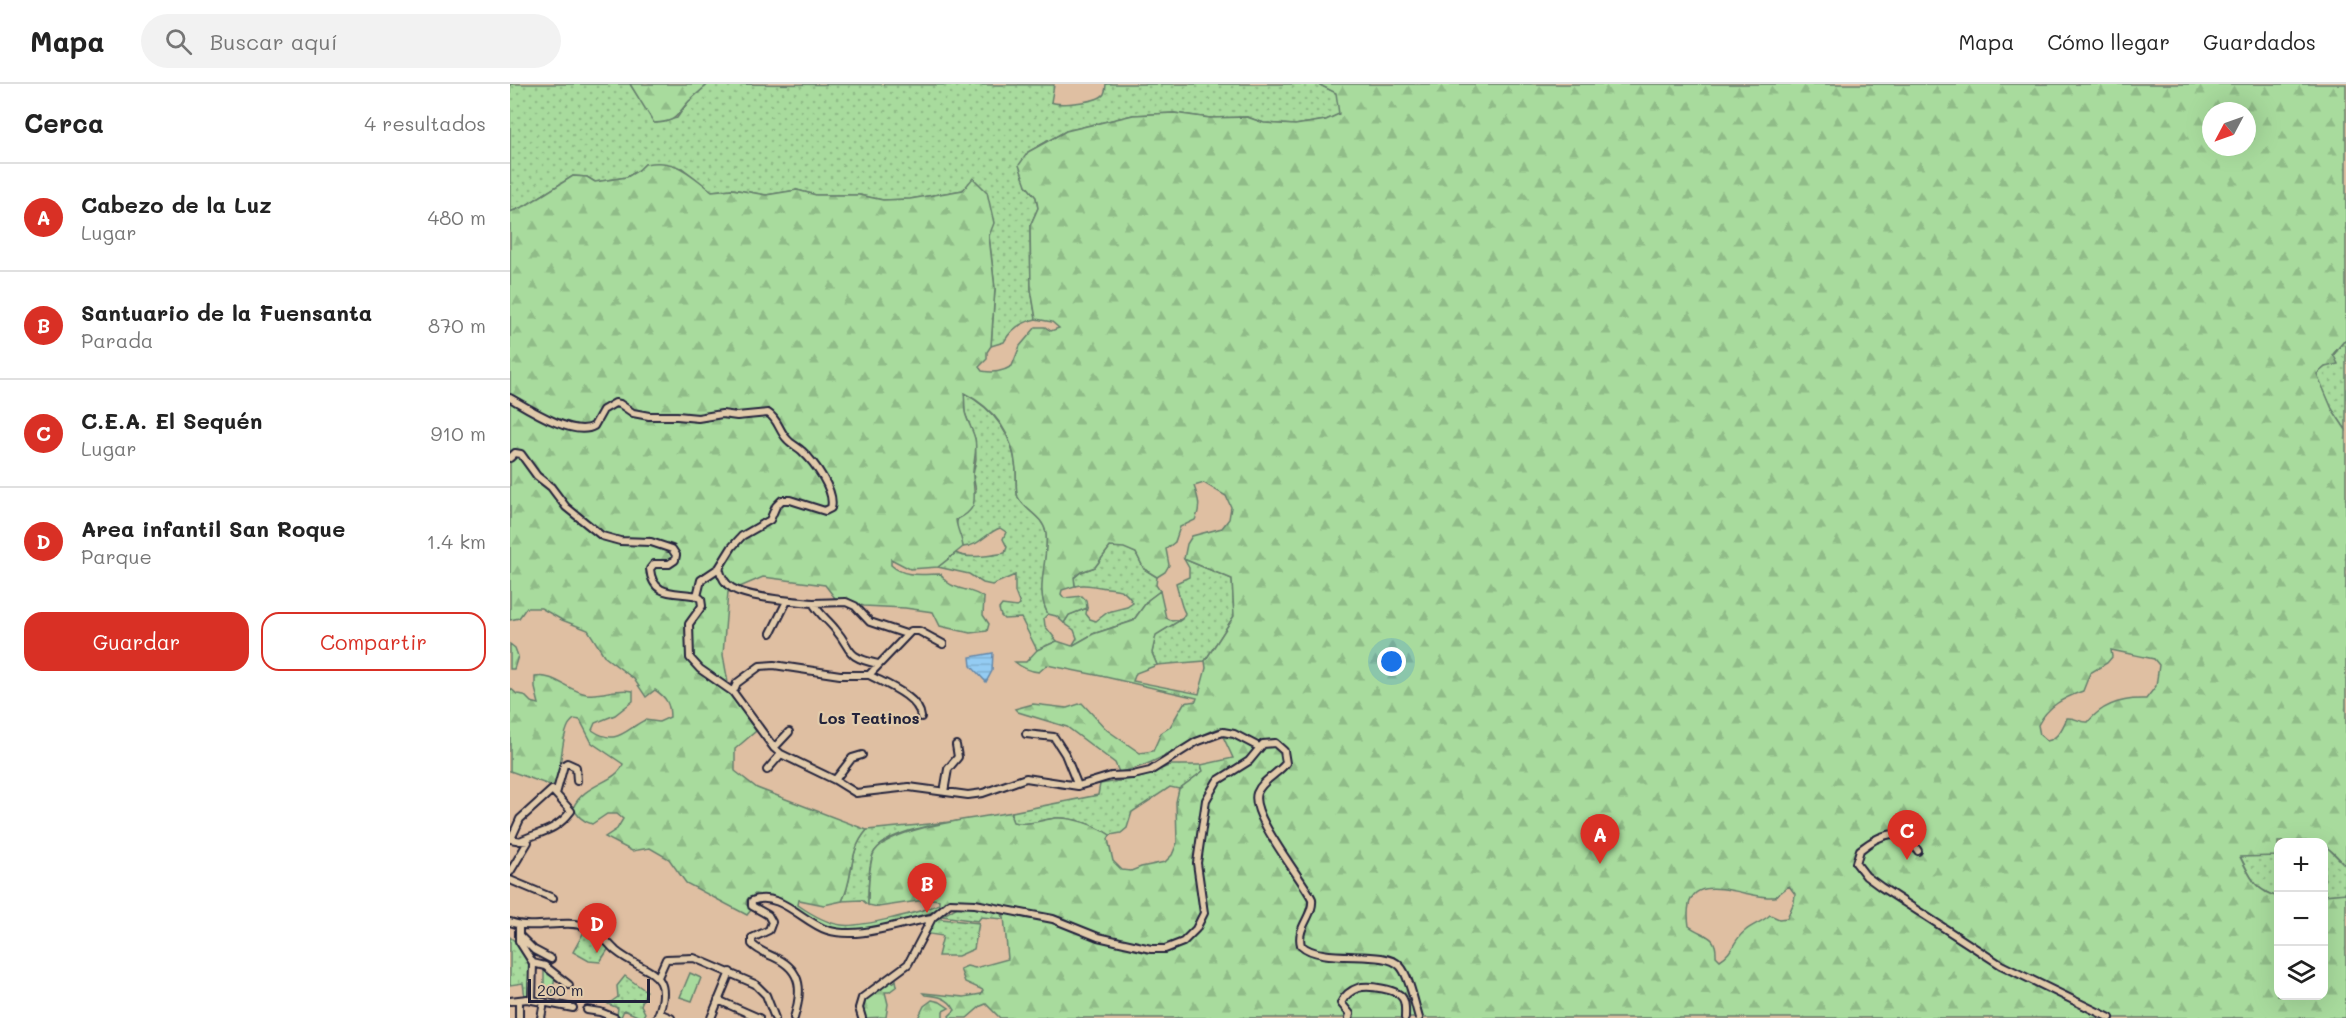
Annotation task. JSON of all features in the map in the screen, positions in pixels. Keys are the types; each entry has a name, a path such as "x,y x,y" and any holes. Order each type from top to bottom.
{"street":[{"path":"510,398 561,425 581,429 594,426 603,410 615,403 633,413 649,416 698,418 722,414 738,416 768,413 772,415 786,439 805,454 825,482 833,497 830,510 825,511 790,500 779,501 770,520 744,534 735,543 719,568 701,580 697,596"},
{"path":"510,458 515,453 521,454 537,476 551,487 566,507 602,536 620,541 651,542 672,549 676,555 675,560 669,564 654,564 650,569 651,577 657,586 668,594 697,596 701,599 702,606 689,624 690,658 700,669 733,692 774,748 781,754 835,780 856,793 909,788 968,795 983,793 1026,778 1078,786 1111,776 1134,775 1150,771 1196,742 1223,732 1234,734 1259,747"},
{"path":"719,568 725,582 734,589 787,601 846,602 855,606 870,622 906,634"},
{"path":"771,633 787,601"},
{"path":"813,603 819,614 836,630 850,653 857,658 878,664"},
{"path":"869,675 911,631 919,630 943,644"},
{"path":"733,692 737,683 760,666 774,665 840,675 869,675 911,700 920,710 921,717"},
{"path":"774,748 789,732"},
{"path":"1026,734 1054,738 1065,754 1078,786"},
{"path":"862,1018 859,1005 864,996 904,968 912,959 932,918 950,903 975,904 1053,919 1098,937 1151,949 1165,949 1183,942 1196,929 1204,913 1197,863 1206,800 1217,781 1249,760 1259,747 1267,743 1275,743 1284,751 1287,756 1286,763 1258,789 1255,802 1264,823 1312,899 1312,908 1302,927 1301,945 1316,953 1382,958 1397,963 1402,970 1419,1018"},
{"path":"944,792 948,769 958,756 956,746"},
{"path":"767,771 781,754"},
{"path":"835,780 852,758 862,755"},
{"path":"556,794 564,765 567,763 576,767 577,781"},
{"path":"510,872 528,842 520,841 510,839 520,819 552,790 571,811 550,831 520,841"},
{"path":"1918,851 1905,836 1889,834 1860,850 1856,863 1866,876 1881,887 1992,960 2110,1018"},
{"path":"510,880 553,898"},
{"path":"794,1018 798,999 797,974 788,964 752,944 752,938 769,930 772,922 768,915 752,906 752,901 763,899 781,903 817,925 843,933 865,932 932,918"},
{"path":"510,922 519,925 567,924 587,927 599,933 620,954 658,977"},
{"path":"519,925 519,941 533,963 532,1000"},
{"path":"518,935 534,950 551,960"},
{"path":"671,1018 658,1016 663,993 658,977 664,961 676,957 694,958 730,972 760,988 768,999 775,1018"},
{"path":"533,963 545,966 569,985"},
{"path":"711,1018 730,972"},
{"path":"1349,1018 1350,1014 1341,1003 1342,999 1351,991 1362,987 1385,989 1402,996 1407,1018"},
{"path":"510,1000 532,1000 573,1008"},
{"path":"510,1017 518,1018 519,1000"},
{"path":"718,1000 759,1018"},
{"path":"541,1018 544,1002"},
{"path":"1407,1018 1414,1004"},
{"path":"587,1010 615,1018"}],"green space":[{"path":"510,84 630,84 655,123 677,118 688,102 708,84 1054,85 1051,102 1062,104 1101,97 1105,93 1106,84 1318,84 1337,93 1340,114 1326,120 1295,125 1264,123 1247,117 1210,118 1174,113 1133,115 1066,131 1028,152 1026,185 1036,197 1038,208 1030,226 1031,289 1036,319 1017,327 1004,342 991,346 995,289 989,236 963,190 910,199 883,200 859,195 816,195 797,190 766,195 732,189 711,191 682,168 645,164 627,177 595,182 587,177 573,176 525,206 510,212"},
{"path":"630,84 708,84 672,120 654,123"},
{"path":"1318,84 2346,84 2346,342 2344,341 2333,354 2338,364 2325,367 2317,374 2332,409 2346,430 2346,866 2328,848 2328,838 2274,838 2274,856 2240,857 2258,887 2274,896 2274,1000 2328,1000 2328,895 2346,893 2346,1018 1000,1018 986,1004 967,1018 950,1018 949,1016 955,1010 949,1002 923,993 964,997 981,994 983,990 965,982 960,969 967,966 975,968 1008,959 1003,906 963,900 946,902 930,913 863,930 842,931 822,926 778,898 755,894 747,900 746,904 751,910 747,915 686,883 669,859 650,848 632,851 605,837 617,829 623,819 617,814 607,814 592,824 579,816 573,808 578,800 592,788 614,775 623,764 592,743 580,720 573,720 568,726 557,783 552,786 510,771 510,688 517,694 524,695 531,702 539,704 535,677 542,676 555,680 587,694 633,691 633,701 615,715 595,723 592,730 601,735 615,737 645,720 659,722 670,717 667,701 662,695 655,690 646,697 634,679 605,657 588,630 562,620 541,608 526,608 519,618 510,620 510,212 525,206 573,176 587,177 595,182 627,177 645,164 656,163 681,168 712,191 732,189 766,195 797,190 816,195 859,195 883,200 910,199 963,190 973,178 987,192 994,223 989,236 995,289 991,346 987,352 987,359 979,367 982,371 998,372 1012,366 1020,346 1036,327 1045,327 1051,331 1059,328 1052,322 1036,319 1031,289 1030,226 1038,208 1036,197 1026,185 1019,165 1028,152 1066,131 1133,115 1174,113 1210,118 1247,117 1264,123 1295,125 1326,120 1339,114 1336,93","holes":["964,393 975,399 993,415 1001,424 1011,445 1018,497 1038,518 1046,533 1042,585 1044,604 1048,614 1056,616 1064,623 1069,615 1087,608 1086,600 1082,596 1064,598 1061,594 1062,590 1075,586 1074,577 1095,567 1110,547 1124,548 1136,553 1144,569 1157,577 1165,572 1169,565 1166,549 1175,542 1180,527 1195,520 1199,503 1194,486 1204,483 1226,496 1231,507 1229,519 1222,528 1192,536 1187,544 1184,559 1232,579 1234,616 1205,661 1206,668 1199,694 1133,681 1136,673 1157,665 1152,653 1156,635 1182,619 1172,621 1166,618 1160,591 1148,600 1133,621 1093,634 1072,646 1057,641 1037,650 1026,662 1015,662 1035,672 1039,672 1047,665 1197,698 1196,701 1184,703 1170,727 1161,733 1153,751 1140,753 1107,730 1082,703 1067,708 1033,704 1015,709 1018,712 1067,727 1115,763 1119,772 1158,759 1219,728 1233,758 1201,765 1203,771 1179,789 1176,802 1177,843 1172,855 1165,862 1131,871 1122,870 1113,861 1108,839 1110,835 1077,820 1056,818 1018,823 1013,822 1012,812 960,820 900,835 885,842 875,851 871,861 868,905 878,907 932,899 939,900 939,904 875,922 835,924 819,918 798,905 799,900 824,905 842,901 849,883 856,847 867,830 757,788 735,771 735,749 756,731 730,694 723,655 728,592 763,577 825,585 835,598 864,606 933,612 940,626 970,633 987,631 989,624 983,615 984,598 949,584 941,574 908,574 891,565 891,559 910,569 938,567 963,547 956,520 969,512 974,502 973,472 976,449 965,412","2111,650 2154,659 2159,665 2156,686 2146,699 2114,703 2100,710 2088,722 2067,718 2057,735 2047,741 2040,735 2038,725 2042,718 2057,703 2083,691 2090,673 2107,663 2112,657","1789,886 1795,894 1787,918 1779,919 1770,915 1741,935 1725,957 1720,960 1716,956 1712,940 1689,926 1688,908 1693,896 1701,890 1725,889 1775,897"]},
{"path":"2344,341 2346,342 2346,430 2332,409 2316,374 2325,367"},
{"path":"964,393 975,399 993,415 1006,434 1014,457 1018,497 1038,518 1046,532 1042,595 1048,614 1044,618 1045,626 1057,641 1037,650 1021,618 1004,619 1001,616 999,609 1002,605 1017,607 1020,605 1015,592 1015,575 992,585 983,583 969,574 938,567 956,553 973,557 987,556 1005,553 1007,547 1003,539 1006,532 1000,528 973,545 963,547 958,531 957,524 960,514 976,491 973,475 976,459 975,439 965,413"},
{"path":"1110,547 1124,547 1136,553 1144,569 1157,577 1156,585 1160,591 1148,600 1133,621 1093,634 1072,646 1077,638 1074,630 1064,623 1069,615 1087,608 1086,614 1090,619 1096,621 1108,612 1133,603 1125,593 1118,589 1075,586 1074,578 1081,572 1095,567"},
{"path":"1184,559 1232,579 1234,616 1205,661 1157,665 1152,653 1155,635 1182,619 1185,613 1176,583 1189,577 1189,568"},
{"path":"510,644 515,648 518,656 514,669 510,669"},
{"path":"1171,765 1201,765 1203,771 1179,789 1170,787 1132,812 1127,828 1121,833 1110,835 1084,822 1063,818 1013,823 1012,812 1098,795 1100,784 1139,778"},
{"path":"971,820 920,828 883,843 875,851 871,861 868,905 862,900 842,901 849,883 856,847 867,830"},
{"path":"2328,848 2346,866 2345,894 2328,895"},
{"path":"2240,856 2274,856 2274,896 2258,886"},
{"path":"959,906 1002,912 1003,919 981,917 978,921 942,916"},
{"path":"932,918 979,923 974,949 958,956 938,956 943,936 923,933"},
{"path":"585,930 593,933 609,948 600,962 589,961 573,952"},
{"path":"510,937 526,956 531,979 531,997 525,998 523,983 510,985"},
{"path":"544,970 555,978 552,993 544,991"},
{"path":"690,973 701,978 692,1001 680,997"},
{"path":"625,976 646,991 641,1005 645,1013 642,1018 624,1010 621,1017 617,1015 618,1008 608,1004 618,997 617,986"},
{"path":"890,980 893,983 896,980 897,986 885,992 888,1004 886,1017 864,1018 861,1011 862,1001"},
{"path":"932,1000 949,1008 943,1011 943,1018 918,1018 924,1006"}],"water":[{"path":"993,653 992,671 986,682 971,666 970,657"}],"place":[{"name":"C.E.A. El Sequén","path":"1907,860"},
{"name":"Cabezo de la Luz","path":"1600,864"},
{"name":"Santuario de la Fuensanta","path":"927,913"},
{"name":"Area infantil San Roque","path":"597,953"}],"district":[{"name":"Los Teatinos","path":"869,718"}]}
